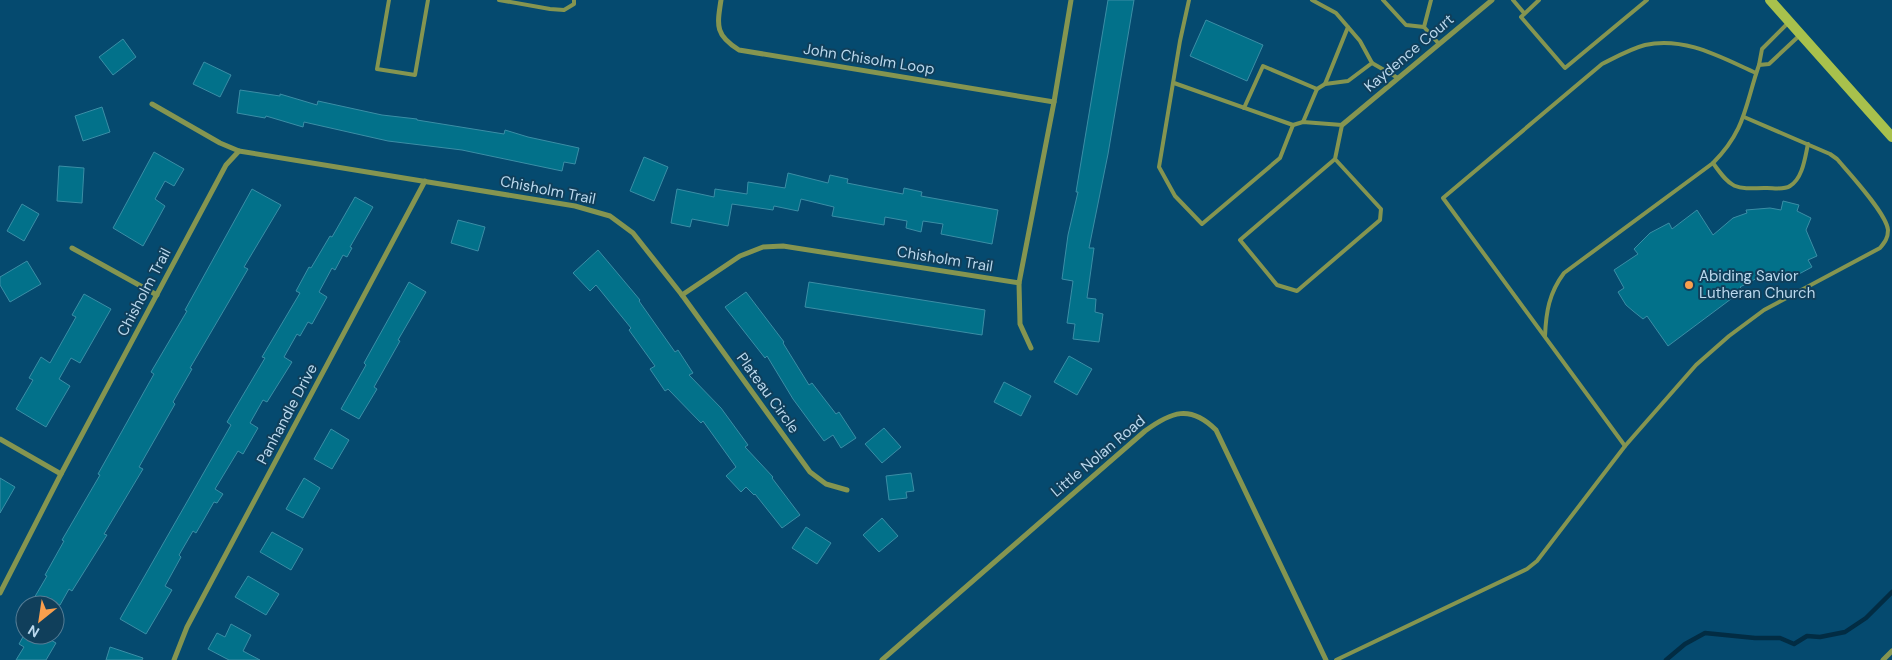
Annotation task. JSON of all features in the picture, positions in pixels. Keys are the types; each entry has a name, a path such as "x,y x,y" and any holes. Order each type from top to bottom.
{"main road":[{"path":"1770,0 1892,137"}],"street":[{"name":"John Chisolm Loop","path":"721,0 718,28 725,41 739,50 1054,102"},
{"path":"1031,348 1020,324 1019,283 1054,102 1071,0"},
{"name":"Kaydence Court","path":"1342,125 1492,0"},
{"path":"152,104 220,143 239,151"},
{"name":"Chisholm Trail","path":"0,594 61,474 226,165 239,151 575,206 610,216 634,233 682,294 740,256 763,247 783,246 1019,283"},
{"name":"Panhandle Drive","path":"174,660 187,627 425,180"},
{"path":"72,248 157,295"},
{"name":"Plateau Circle","path":"682,294 810,472 826,484 847,490"},
{"name":"Little Nolan Road","path":"882,660 1145,431 1167,416 1188,412 1199,417 1216,430 1326,660"},
{"path":"0,439 61,474"},
{"path":"1883,660 1892,651"}],"lane":[{"path":"389,0 377,69 415,75 428,0"},
{"path":"499,0 564,10 574,4 574,0"},
{"path":"1189,0 1159,167 1175,196 1202,224 1280,158 1293,126"},
{"path":"1312,0 1336,13 1360,41 1372,63 1398,78"},
{"path":"1383,0 1406,25 1424,27 1439,44"},
{"path":"1424,27 1431,0"},
{"path":"1512,0 1524,13"},
{"path":"1539,0 1521,16 1565,68 1647,0"},
{"path":"1545,336 1548,304 1564,273 1713,163 1723,153 1736,135 1744,117 1762,49 1789,21"},
{"path":"1325,84 1348,27"},
{"path":"1759,65 1769,64 1801,34"},
{"path":"1625,446 1443,198 1602,64 1627,52 1646,45 1678,44 1695,47 1756,73"},
{"path":"1303,122 1317,89 1325,84 1348,81 1372,63"},
{"path":"1244,108 1263,66 1317,89"},
{"path":"1174,82 1293,126 1303,122 1342,125 1335,159 1240,240 1277,285 1297,291 1380,220 1381,209 1335,159"},
{"path":"1336,660 1527,569 1537,561 1625,446 1679,382 1696,365 1729,336 1764,310 1880,248 1887,238 1888,228 1883,216 1838,159 1744,117"},
{"path":"1713,163 1732,186 1741,189 1783,188 1791,186 1801,171 1808,144"}],"building":[{"path":"1108,0 1134,0 1108,154 1089,248 1094,248 1087,298 1096,299 1095,312 1103,314 1099,342 1073,339 1075,324 1067,323 1073,281 1062,279 1068,235 1078,192 1076,192"},
{"path":"1206,20 1263,45 1247,81 1190,56"},
{"path":"123,39 136,57 113,75 99,57"},
{"path":"204,62 231,75 220,97 193,84"},
{"path":"240,90 280,96 280,94 317,105 318,101 382,115 504,134 505,130 579,148 575,164 564,162 562,171 462,150 388,141 304,122 303,127 266,116 265,118 237,113"},
{"path":"102,107 110,132 83,141 75,116"},
{"path":"154,152 184,169 174,186 165,181 155,199 165,206 143,246 113,228"},
{"path":"644,157 668,167 654,201 630,191"},
{"path":"59,166 84,168 82,203 57,201"},
{"path":"788,173 828,183 830,175 848,179 847,183 903,194 904,188 922,192 921,196 998,210 992,244 941,234 943,224 923,221 921,232 906,228 907,221 885,217 884,225 832,216 834,207 801,199 798,211 774,206 773,210 732,204 728,226 692,219 690,227 671,223 677,189 714,197 715,189 747,194 748,182 785,188"},
{"path":"252,189 281,205 244,267 248,269 190,368 192,369 173,402 175,404 139,467 143,469 104,534 107,535 72,591 69,589 65,596 36,595 64,541 62,540 100,475 98,474 154,374 151,372 187,311 185,310"},
{"path":"355,197 373,207 350,247 352,248 347,257 343,255 335,270 332,268 319,292 327,297 312,324 308,322 300,336 297,334 284,357 292,362 267,402 263,400 250,423 258,428 243,454 238,451 215,489 223,494 217,503 214,502 196,533 193,531 179,555 181,557 165,586 172,590 146,634 120,619 231,425 227,422 265,358 262,357 300,293 296,291 309,267 311,268 330,236 332,237"},
{"path":"1783,201 1799,205 1797,211 1811,218 1806,230 1817,256 1808,260 1812,267 1786,281 1783,274 1773,279 1769,272 1740,287 1743,290 1668,346 1647,316 1643,319 1633,311 1626,305 1618,292 1624,288 1614,270 1638,254 1634,249 1650,233 1669,223 1672,229 1697,210 1713,235 1733,218 1747,213 1746,210 1770,208 1781,210"},
{"path":"22,204 39,214 24,241 7,231"},
{"path":"458,220 485,227 478,251 451,243"},
{"path":"598,250 640,300 675,352 678,350 693,373 689,375 721,408 748,445 745,447 773,477 800,515 782,528 755,494 746,487 741,492 726,476 736,467 703,421 701,423 668,389 665,391 650,369 655,366 629,330 631,328 596,285 590,291 573,273"},
{"path":"27,261 41,284 10,302 0,285 0,277"},
{"path":"409,282 426,292 398,340 400,341 374,387 377,389 359,419 341,409"},
{"path":"809,282 985,310 982,335 805,307"},
{"path":"746,292 784,342 809,385 812,383 836,414 839,412 856,438 841,448 833,435 824,441 793,399 767,356 765,358 725,307"},
{"path":"84,294 111,309 80,363 71,358 59,379 70,386 46,427 16,409 33,380 29,378 41,357 50,363 76,317 72,315"},
{"path":"1069,356 1092,369 1077,395 1054,382"},
{"path":"1004,382 1031,396 1021,416 994,402"},
{"path":"884,428 901,447 882,463 865,444"},
{"path":"331,429 349,440 332,469 314,459"},
{"path":"911,473 914,491 906,492 907,498 889,500 886,476"},
{"path":"0,478 15,487 0,513"},
{"path":"304,478 320,488 303,518 286,509"},
{"path":"882,518 898,536 879,552 863,535"},
{"path":"806,527 831,543 817,564 792,548"},
{"path":"272,532 303,549 291,570 260,552"},
{"path":"248,576 279,594 266,615 235,597"},
{"path":"231,624 251,635 243,651 260,660 229,660 208,649 217,633 225,637"},
{"path":"21,645 55,645 46,660 16,660 24,647"},
{"path":"110,647 143,658 142,660 106,660"}],"waterway":[{"path":"1666,660 1685,644 1705,633 1755,638 1780,638 1794,644 1807,636 1820,637 1845,632 1866,618 1892,592"}],"place":[{"name":"Abiding Savior Lutheran Church","path":"1689,285"}]}
